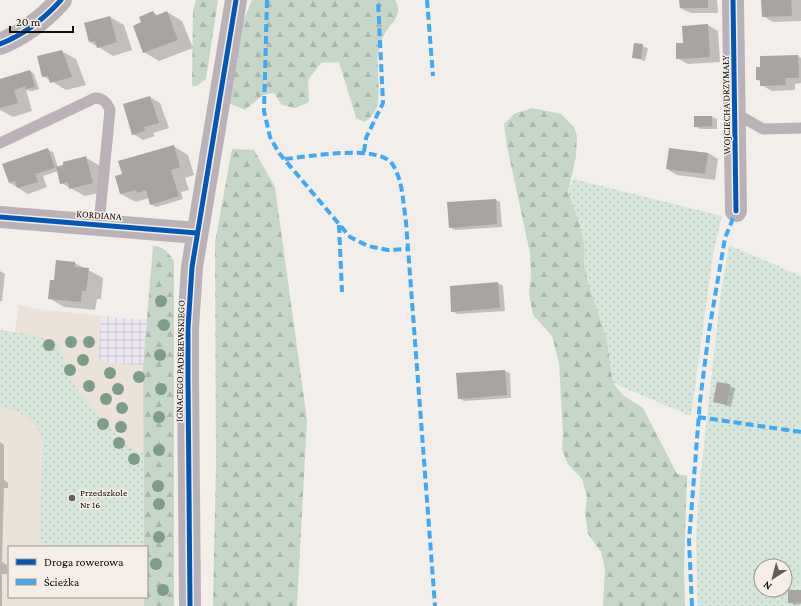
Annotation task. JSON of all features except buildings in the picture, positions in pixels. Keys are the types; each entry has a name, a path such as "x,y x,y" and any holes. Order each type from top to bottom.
{"street":[{"path":"0,44 22,33 45,16 61,0"},
{"name":"IGNACEGO PADEREWSKIEGO","path":"190,606 188,328 192,267 236,0"},
{"name":"WOJCIECHA DRZYMAŁY","path":"733,0 736,211"},
{"name":"KORDIANA","path":"0,217 197,233"}],"lane":[{"path":"0,143 95,98 101,98 107,103 110,110 99,224"},
{"name":"WOJCIECHA DRZYMAŁY","path":"735,113 763,128 801,128"}],"shaded area":[{"name":"Przedszkole Nr 16","path":"19,305 37,309 101,316 98,361 143,366 144,546 8,546 8,598 144,598 144,606 0,606 0,330 15,333"},
{"path":"101,316 147,320 143,366 98,361"}],"green space":[{"path":"196,0 218,0 206,79 197,86 192,86 193,11"},
{"path":"252,0 395,0 398,9 397,16 384,34 379,48 378,100 376,109 372,116 364,122 356,118 339,62 321,63 308,80 309,102 295,108 282,105 274,93 263,95 245,110 231,104 220,95 225,65"},
{"path":"532,108 561,114 574,127 577,136 576,157 568,192 579,221 585,248 584,264 589,285 607,339 613,383 624,396 643,408 677,474 687,476 684,569 685,606 603,606 605,570 601,552 588,534 585,512 587,497 582,479 568,464 562,450 563,433 559,363 552,336 533,315 529,294 531,275 530,253 507,146 504,124 514,114"},
{"path":"232,149 254,150 275,187 307,420 297,606 213,606 216,464 215,242"},
{"path":"573,179 722,216 713,254 691,416 613,383 607,339 589,285 584,264 585,248 579,221 568,192"},
{"path":"729,245 801,276 801,606 698,606 696,542 700,481 720,300"},
{"path":"153,246 165,250 174,261 174,606 144,606 144,598 148,598 148,546 144,546 143,366"},
{"path":"0,330 36,336 54,342 60,349 70,378 81,394 126,443 133,449 144,453 144,543 39,543 43,442 37,428 28,418 15,411 0,408"},
{"path":"51,542 119,543 119,546 51,546"}],"marked path":[{"path":"267,0 264,111 270,137 279,153 350,237 368,246 388,250 407,249"},
{"path":"364,152 366,138 383,103 378,0"},
{"path":"427,0 433,76"},
{"path":"285,159 342,153 374,154 386,158 393,165 399,178 406,222 435,606"},
{"path":"692,606 689,541 700,401 709,331 725,238 736,211"},
{"path":"339,225 342,292"},
{"path":"698,417 801,432"}],"cycle path":[{"path":"0,44 33,26 48,14 61,0"},
{"path":"190,606 188,328 192,267 236,0"},
{"path":"733,0 736,211"},
{"path":"0,217 197,233"}],"place":[{"name":"Przedszkole Nr 16","path":"72,498"}]}
